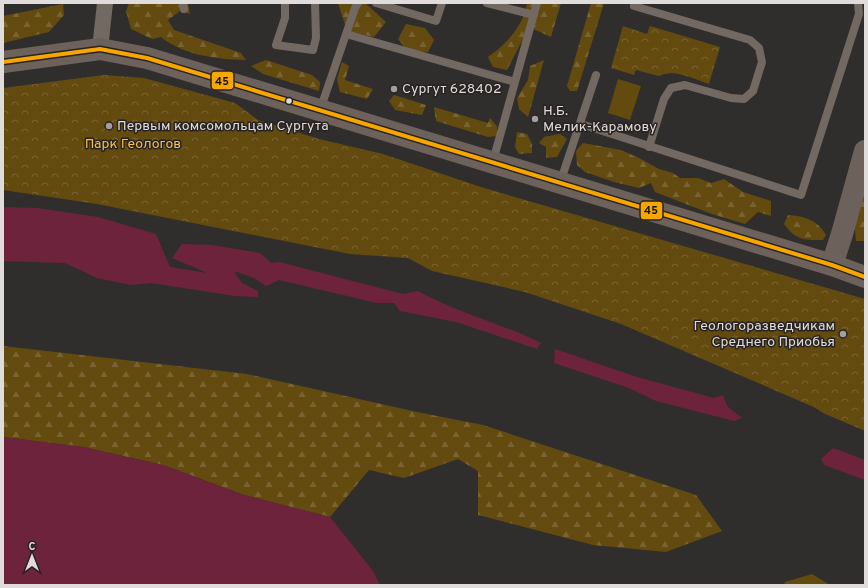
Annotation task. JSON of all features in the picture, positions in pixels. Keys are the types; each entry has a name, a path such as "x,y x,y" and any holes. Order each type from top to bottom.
{"main road":[{"path":"3,62 100,49 154,60 832,265 865,277"},
{"path":"832,265 865,151"}],"street":[{"path":"100,49 105,3"}],"lane":[{"path":"285,3 285,18 276,45 313,50 316,38 315,3"},
{"path":"320,110 358,3"},
{"path":"376,3 436,21 442,3"},
{"path":"487,3 534,15"},
{"path":"492,163 537,3"},
{"path":"580,124 801,195 859,14 858,3"},
{"path":"634,6 750,40 759,48 762,62 753,91 744,98 731,98 685,85 670,88 664,98 649,147"},
{"path":"346,34 514,82"},
{"path":"560,183 596,75"}],"green space":[{"path":"129,3 188,3 190,14 180,11 168,20 174,30 241,53 246,60 223,59 201,55 180,48 161,37 152,39 131,29 126,11"},
{"path":"338,3 365,3 386,22 374,37 347,31"},
{"path":"527,3 561,3 551,37 529,27 507,70 493,67 488,57 501,47 513,34 522,19"},
{"path":"591,3 604,3 577,91 570,91 567,86"},
{"path":"63,4 64,15 49,32 3,43 3,16"},
{"path":"406,24 425,28 434,40 428,52 407,50 398,39"},
{"path":"623,26 647,34 650,26 720,47 709,84 691,77 671,73 659,76 636,70 634,75 611,68"},
{"path":"266,60 312,75 320,82 319,91 263,74 251,66"},
{"path":"544,60 528,117 519,109 517,98 528,80 530,66"},
{"path":"342,62 349,66 345,80 373,89 367,99 340,92 337,79"},
{"name":"Парк Геологов","path":"104,75 144,78 235,103 258,120 319,139 383,154 481,187 865,299 865,431 823,413 816,408 621,324 525,292 432,271 408,258 350,254 97,204 3,190 3,88"},
{"path":"618,79 641,86 630,120 608,113"},
{"path":"394,95 426,105 422,115 395,110 389,101"},
{"path":"434,107 488,123 490,118 497,126 497,136 488,137 436,121"},
{"path":"517,132 527,134 532,144 532,153 519,154 515,147"},
{"path":"560,134 567,139 557,157 546,158 546,147 539,143 544,137"},
{"path":"583,143 621,150 659,169 673,173 680,178 698,178 711,183 724,179 743,192 771,201 771,216 758,212 745,224 709,213 655,192 651,183 639,188 614,182 585,172 577,165 576,151"},
{"path":"865,184 865,241 856,241 854,218"},
{"path":"788,215 800,216 815,222 826,235 823,240 810,240 796,236 784,224"},
{"path":"3,346 247,374 417,412 483,425 696,495 722,531 666,552 593,545 478,515 478,471 458,459 404,478 369,470 330,517 244,495 163,465 83,447 3,437"},
{"path":"812,574 830,585 784,585 785,582"}],"shaded area":[{"path":"3,207 37,208 98,217 156,234 170,267 207,273 172,258 182,244 212,245 260,253 271,263 279,262 403,294 418,291 448,306 541,343 537,349 456,322 400,311 394,303 377,303 279,280 266,286 254,278 234,271 242,283 258,291 258,297 235,296 151,283 131,285 97,278 65,263 3,261"},
{"path":"555,349 637,377 714,398 723,395 727,406 742,418 734,421 656,401 629,388 554,363"},
{"path":"3,437 83,447 163,465 244,495 330,517 373,571 380,585 3,585"},
{"path":"833,448 865,460 865,480 824,465 821,459"}],"transit line":[{"name":"45","path":"3,62 100,49 147,58 832,265 865,277"}],"place":[{"name":"Сургут 628402","path":"394,89"},
{"name":"Н.Б. Мелик-Карамову","path":"535,119"},
{"name":"Первым комсомольцам Сургута","path":"109,126"},
{"name":"Геологоразведчикам Среднего Приобья","path":"843,334"}]}
